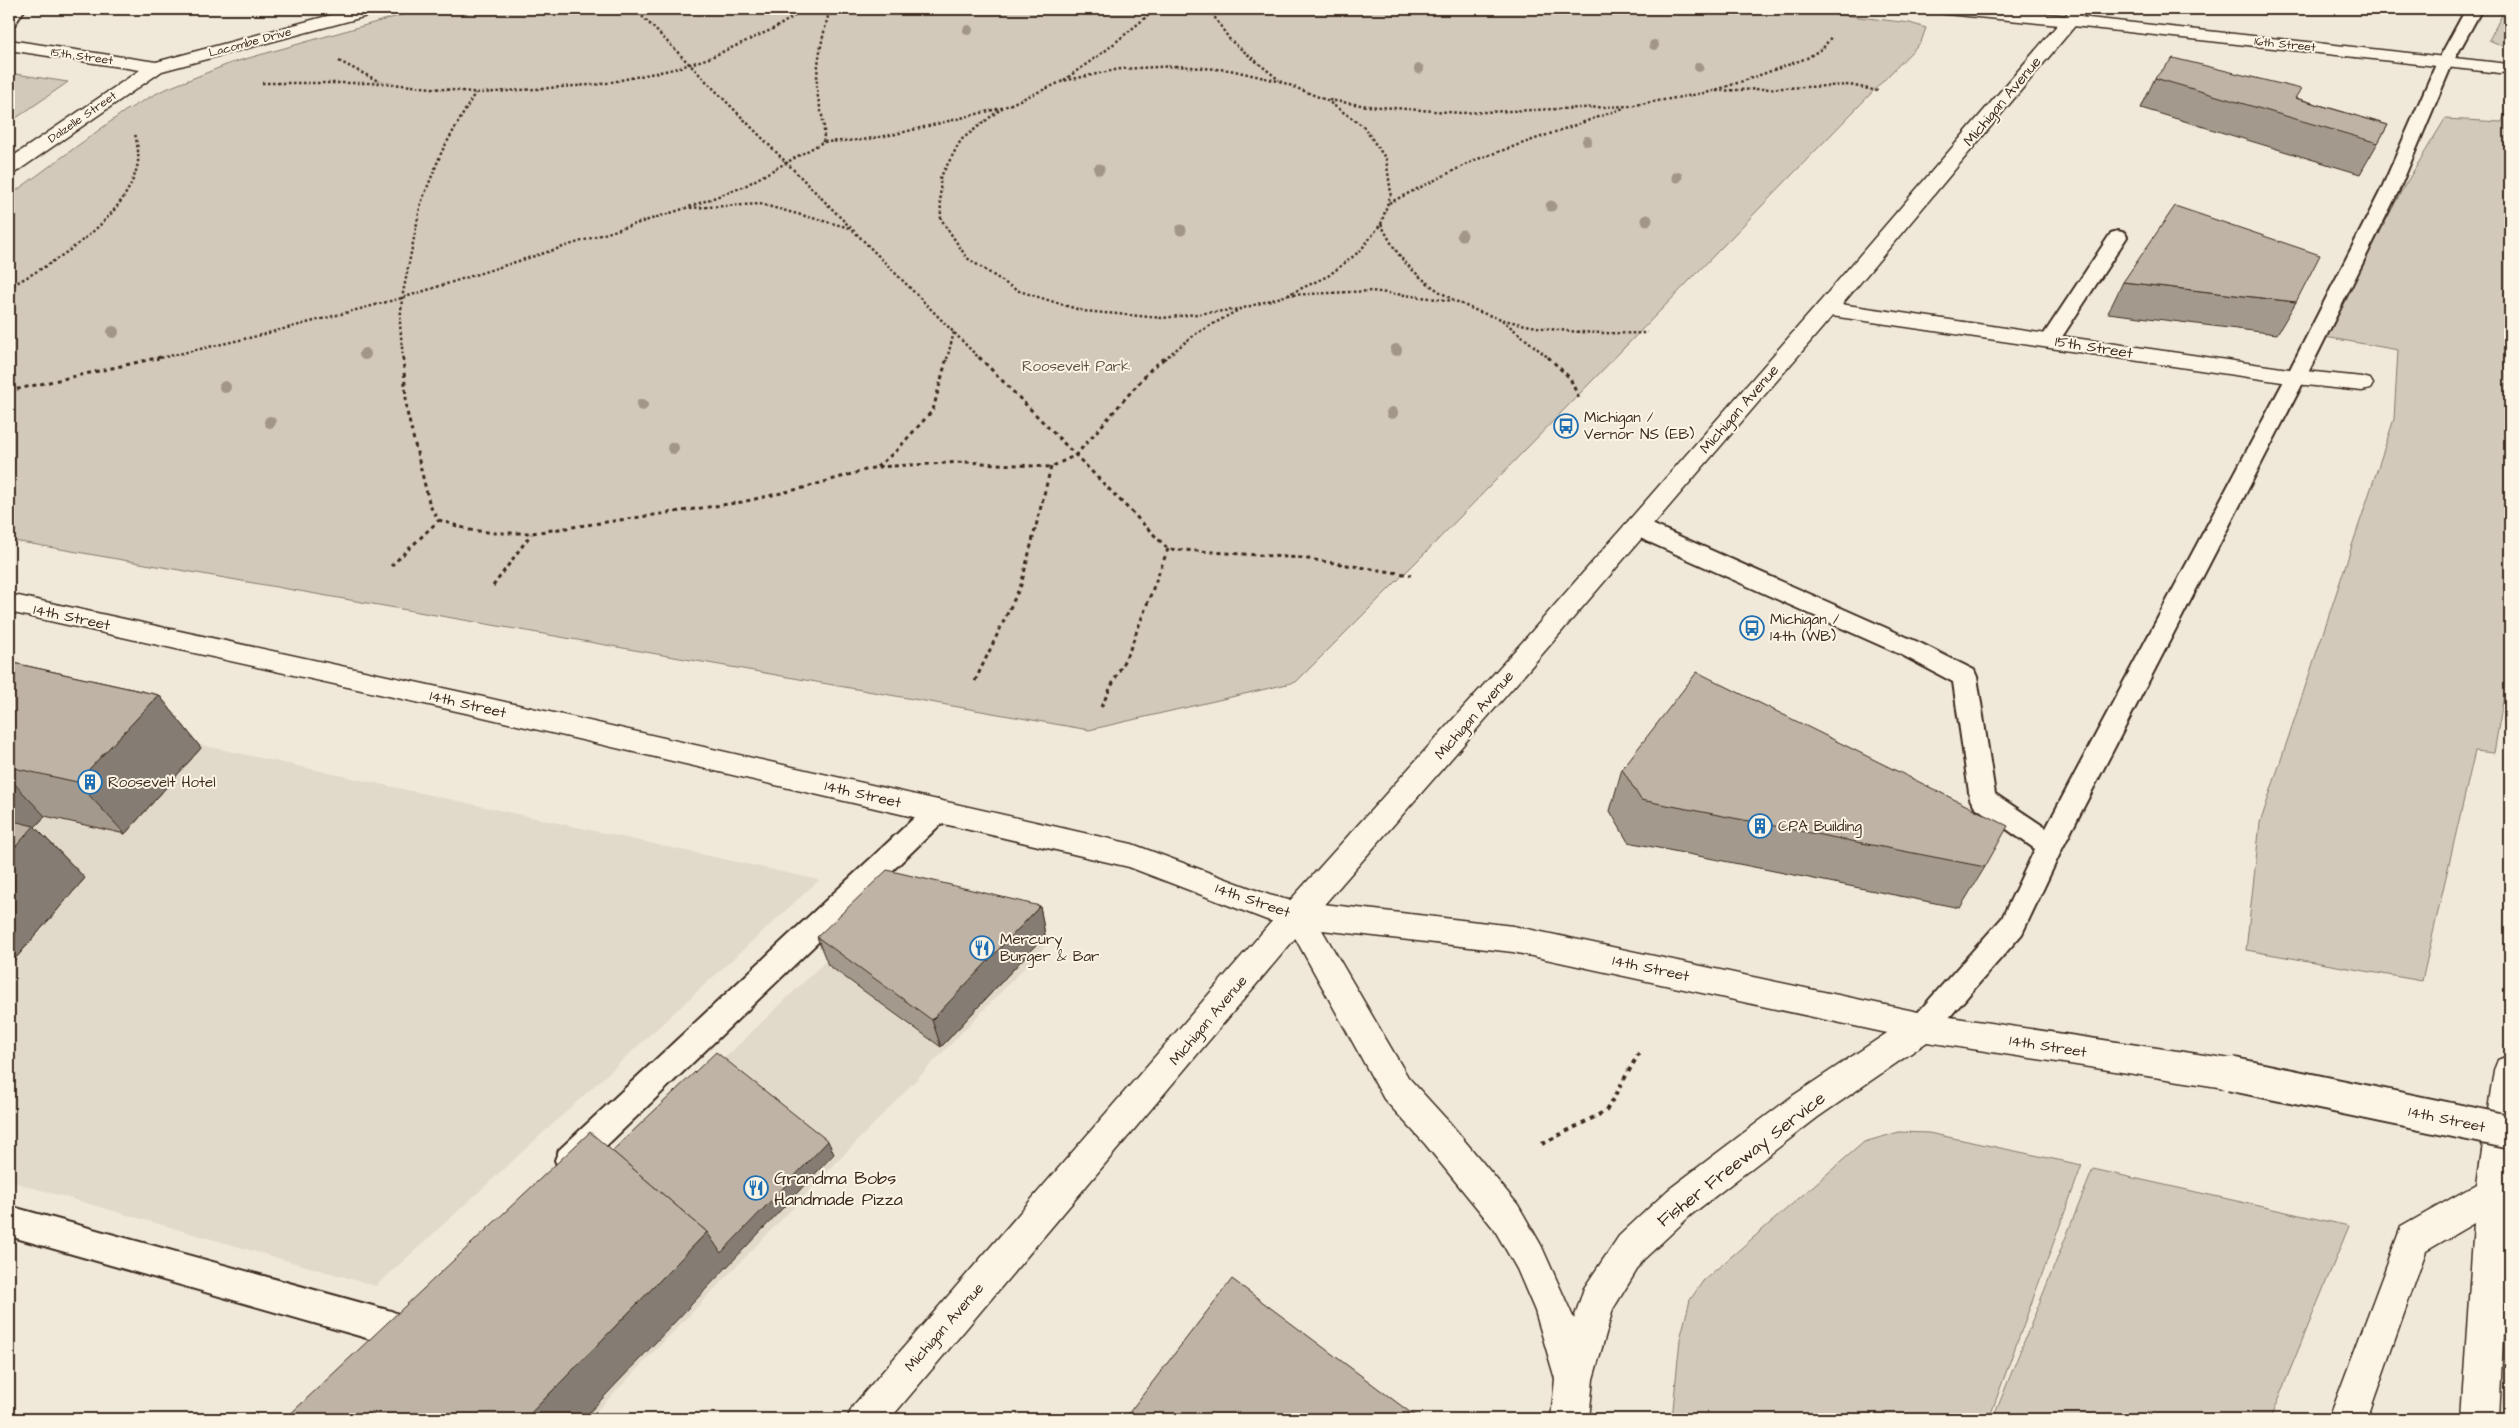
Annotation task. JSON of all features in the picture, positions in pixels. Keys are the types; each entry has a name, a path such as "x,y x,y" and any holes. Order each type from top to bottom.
{"main road":[{"name":"Lacombe Drive","path":"156,67 372,9"},
{"name":"16th Street","path":"1946,9 2075,15 2500,68"},
{"name":"Michigan Avenue","path":"866,1419 1298,914 1826,309 2075,15"},
{"name":"15th Street","path":"9,45 156,67"},
{"name":"Dalzelle Street","path":"9,168 156,67"},
{"name":"15th Street","path":"1826,309 2296,377 2362,384"},
{"name":"14th Street","path":"9,603 461,702 1132,856 1268,907 1298,914 1513,939 1923,1027 2231,1074 2510,1132"},
{"path":"1298,914 1396,1088 1437,1133 1506,1218 1529,1257 1552,1308 1574,1379 1570,1419"},
{"name":"Fisher Freeway Service","path":"1574,1379 1596,1301 1631,1248 1680,1202 1806,1106 1923,1027"},
{"path":"2480,1419 2493,1194 2510,1070"},
{"path":"2348,1419 2413,1239 2493,1194"}],"lane":[{"path":"9,20 17,9"},
{"path":"1923,1027 2012,926 2050,845 2296,377 2390,190 2445,62 2474,9"},
{"path":"2050,340 2118,237"},
{"path":"1637,527 1911,649 1965,677 1983,799 2050,845"},
{"path":"551,1177 938,811"},
{"path":"9,1221 392,1327"}],"path":[{"path":"635,9 1168,549 1302,558 1411,575"},
{"path":"262,83 383,83 475,93 554,89 594,84 648,76 690,65 752,39 806,9"},
{"path":"823,142 827,129 820,111 817,64 830,9"},
{"path":"9,391 254,337 402,298 686,208 743,187 823,142 862,140 896,134 1002,108 1063,81 1105,52 1156,9"},
{"path":"1209,9 1223,34 1253,61 1282,82"},
{"path":"1710,92 1807,58 1823,48 1832,36"},
{"path":"334,58 383,83"},
{"path":"1002,108 961,140 940,178 941,219 967,258 1016,290 1083,311 1162,318 1240,309 1285,296 1328,276 1360,251 1381,224 1391,193 1386,159 1363,126 1326,100 1282,82 1230,70 1176,66 1120,69 1063,81"},
{"path":"1326,100 1367,106 1461,113 1629,106 1710,92 1842,85 1878,91"},
{"path":"475,93 442,151 421,203 402,298 400,324 407,412 430,506 439,520 470,530 495,534 532,533 742,502 876,468 964,462 1051,467 1076,455 1151,369 1197,333 1240,309"},
{"path":"1389,203 1442,173 1485,154 1629,106"},
{"path":"9,287 84,239 122,201 137,169 138,152 134,131"},
{"path":"686,208 760,204 851,228"},
{"path":"1381,224 1404,262 1454,301"},
{"path":"1285,296 1344,291 1371,292 1454,301 1502,319 1582,334 1647,333"},
{"path":"1502,319 1558,365 1570,378 1580,402"},
{"path":"876,468 897,450 933,410 954,332"},
{"path":"975,681 1021,585 1051,467"},
{"path":"391,566 439,520"},
{"path":"493,586 532,533"},
{"path":"1101,707 1130,649 1168,549"},
{"path":"1542,1144 1606,1111 1639,1053"}],"shaded area":[{"path":"9,703 819,880 376,1286 9,1181"},
{"path":"892,897 1053,938 589,1419 350,1419"}],"green space":[{"name":"Roosevelt Park","path":"423,9 1791,9 1910,23 1926,28 1921,42 1426,552 1296,682 1089,730 9,540 9,196 125,111 161,91 231,63"},
{"path":"2505,9 2510,9 2510,49 2489,40"},
{"path":"9,73 68,82 9,123"},
{"path":"2510,101 2510,660 2494,753 2475,751 2422,981 2246,950 2260,823 2394,419 2398,350 2325,337 2402,190 2445,119 2502,122"},
{"path":"1899,1132 1929,1133 2082,1165 1989,1419 1672,1419 1680,1339 1690,1300 1703,1281 1864,1142"},
{"path":"2093,1169 2349,1226 2270,1419 1993,1419"}],"building":[{"path":"2173,58 2301,89 2295,98 2388,125 2378,143 2155,78"},
{"path":"2175,206 2320,255 2296,302 2123,282"},
{"path":"9,662 159,695 77,782 9,767"},
{"path":"1697,672 2008,826 1985,867 1641,800 1622,769"},
{"path":"9,820 34,826 9,854"},
{"path":"887,870 1040,906 932,1020 817,937"},
{"path":"716,1052 828,1141 721,1253 707,1232 612,1151"},
{"path":"590,1132 707,1232 525,1419 285,1419"},
{"path":"1232,1279 1419,1419 1135,1419 1128,1414"}],"place":[{"name":"Michigan / Vernor NS (EB)","path":"1566,426"},
{"name":"Michigan / 14th (WB)","path":"1752,628"},
{"name":"Roosevelt Hotel","path":"90,782"},
{"name":"CPA Building","path":"1760,826"},
{"name":"Mercury Burger & Bar","path":"982,948"},
{"name":"Grandma Bobs Handmade Pizza","path":"756,1188"}]}
